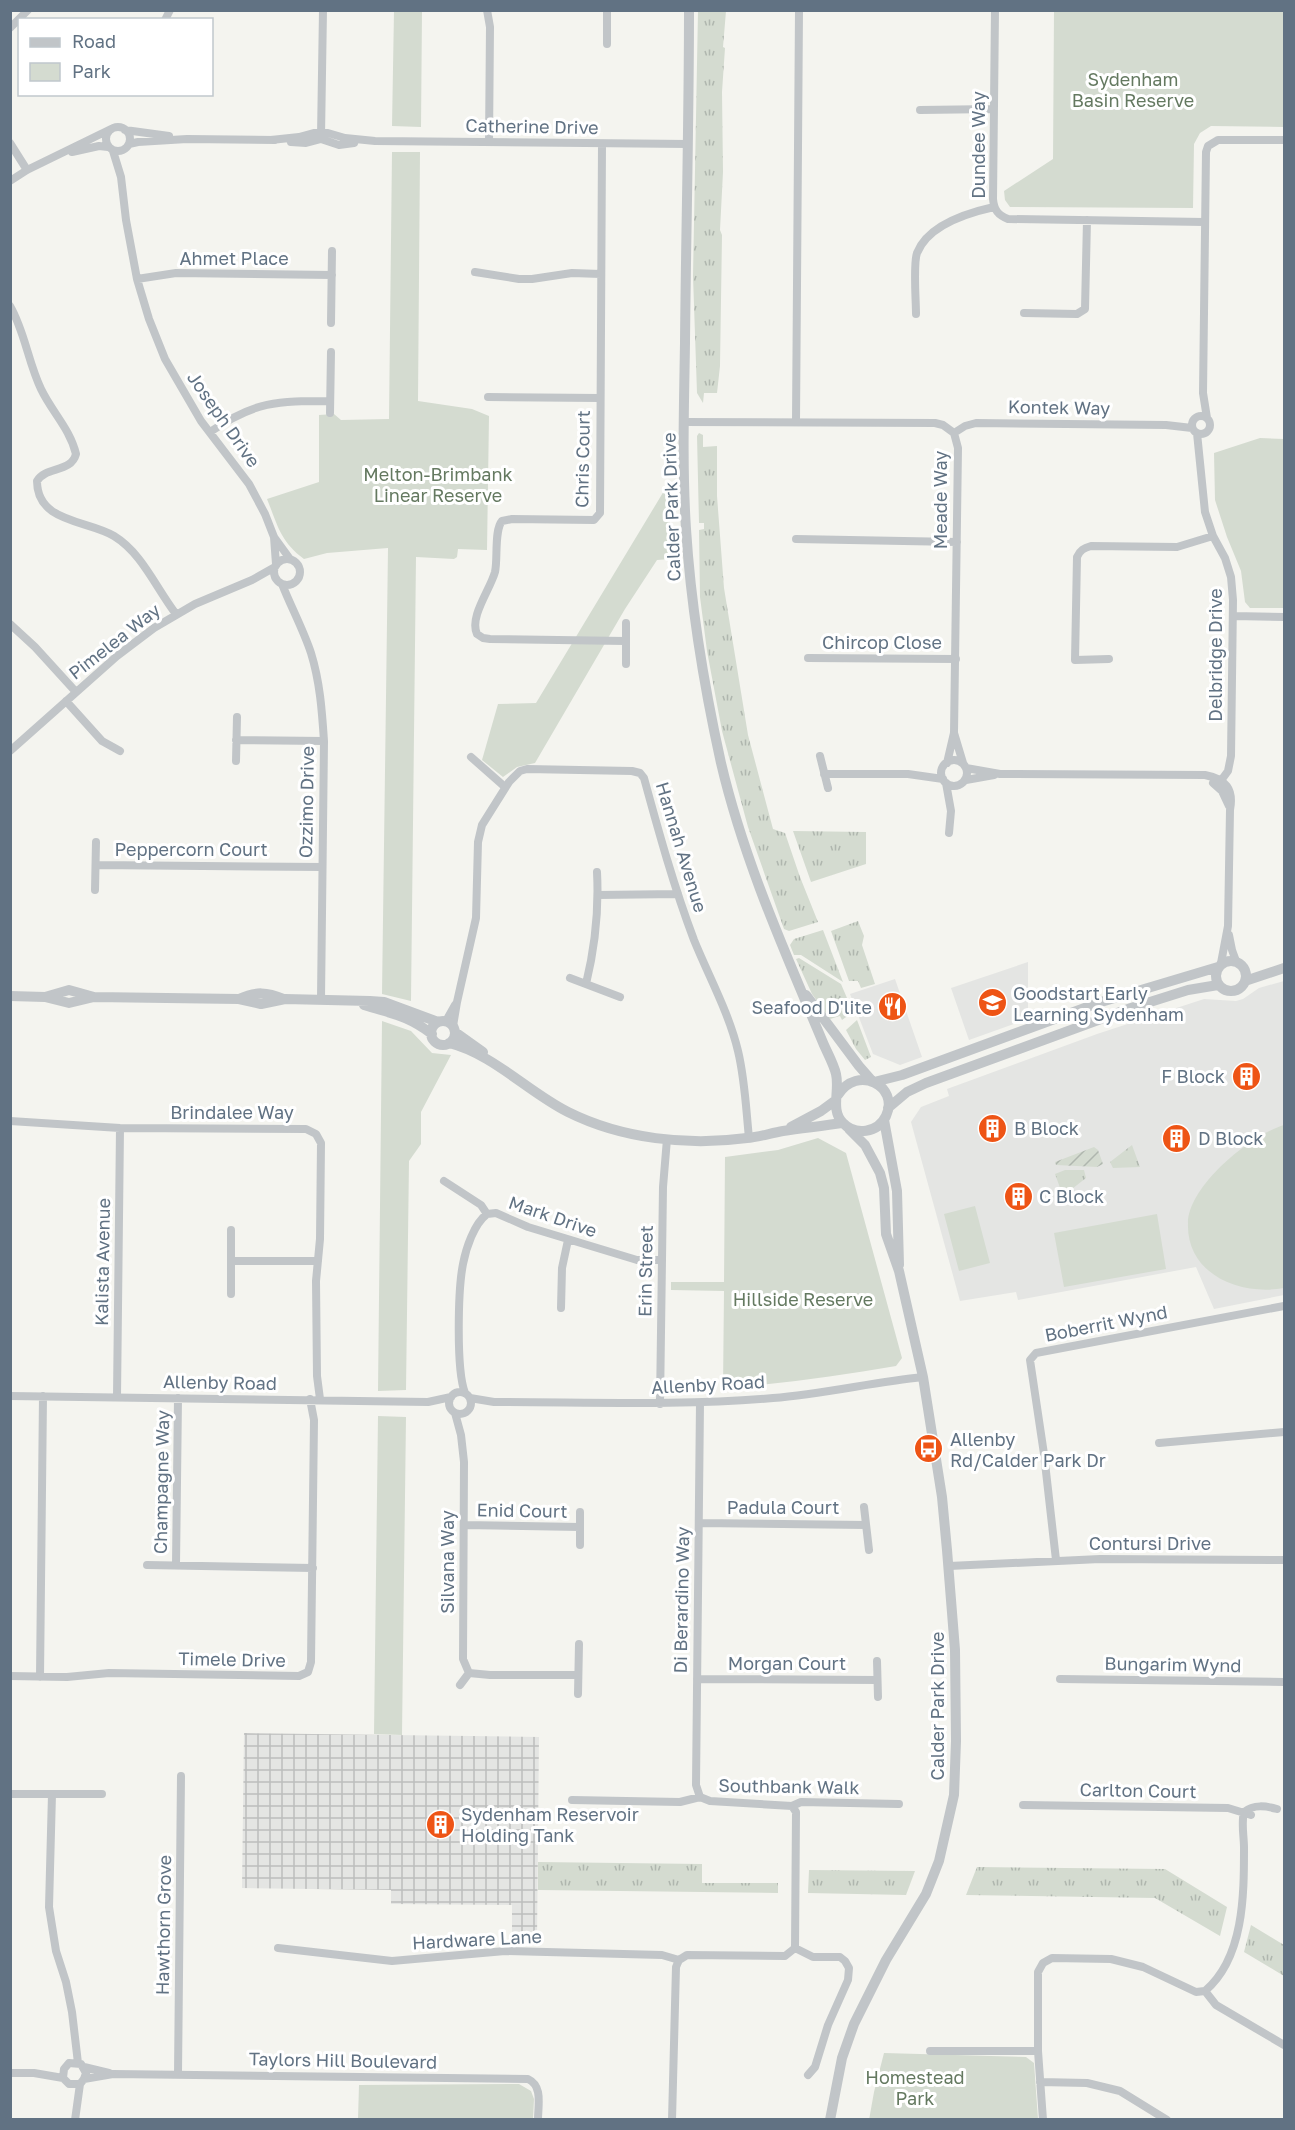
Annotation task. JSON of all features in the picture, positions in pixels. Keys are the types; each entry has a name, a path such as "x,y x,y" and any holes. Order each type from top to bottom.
{"street":[{"path":"321,135 322,10"},
{"path":"487,10 490,27 489,142"},
{"path":"608,10 608,44"},
{"path":"796,422 799,10"},
{"name":"Dundee Way","path":"995,10 994,207 1000,216 1008,219 1204,222"},
{"name":"Calder Park Drive","path":"690,13 684,422 686,526 694,611 722,765 740,833 767,911 836,1074 837,1097"},
{"path":"920,110 994,109"},
{"path":"10,181 54,156 111,129 118,127 130,136 126,147 111,149 99,146 54,156"},
{"path":"111,129 105,139 111,149"},
{"name":"Catherine Drive","path":"125,130 187,139"},
{"name":"Catherine Drive","path":"126,147 138,142 187,139 271,140 306,143 321,135 339,145 375,141 688,144"},
{"name":"Delbridge Drive","path":"1219,783 1228,771 1231,756 1233,616 1231,577 1225,558 1213,536 1203,501 1198,423 1203,393 1205,159 1208,146 1218,140 1284,140"},
{"path":"10,143 27,170"},
{"name":"Chris Court","path":"602,144 600,513 594,520 512,519 502,521 498,528 496,570 474,623 477,634 490,639 625,640"},
{"name":"Joseph Drive","path":"121,177 126,147"},
{"name":"Joseph Drive","path":"111,149 121,177 136,279 165,359 184,395 249,484 274,537 290,559"},
{"path":"916,314 916,254 928,237 940,226 994,207"},
{"path":"1024,314 1077,314 1085,309 1088,220"},
{"path":"331,323 332,251"},
{"path":"475,272 519,279 572,273 601,274"},
{"name":"Ahmet Place","path":"136,279 176,273 332,275"},
{"path":"10,306 20,323 40,388 65,426 76,454 73,462 68,465 42,474 37,481 38,492 60,517 104,531 128,547 138,558 174,615"},
{"path":"330,412 331,352"},
{"path":"488,397 600,398"},
{"path":"210,432 226,420 252,407 275,402 330,401"},
{"name":"Meade Way","path":"684,422 935,423 943,425 954,433 958,448 954,733 945,765"},
{"name":"Kontek Way","path":"954,433 975,423 1166,425 1198,423"},
{"name":"Delbridge Drive","path":"1198,423 1209,423 1201,460"},
{"path":"1109,659 1075,660 1079,551 1091,546 1178,547 1213,536"},
{"name":"Joseph Drive","path":"274,537 276,566"},
{"path":"796,539 957,542"},
{"path":"282,559 290,559 300,567 300,576 295,582 279,581 276,566 282,559"},
{"name":"Pimelea Way","path":"10,751 131,645 174,615 252,580 276,566"},
{"name":"Pimelea Way","path":"252,580 279,581"},
{"name":"Ozzimo Drive","path":"279,581 295,610 311,654 321,698 324,741 321,999"},
{"name":"Ozzimo Drive","path":"295,582 295,610"},
{"path":"1233,616 1284,617"},
{"path":"626,622 626,663"},
{"path":"10,624 76,692"},
{"name":"Chircop Close","path":"808,658 956,659"},
{"path":"66,701 102,741 120,751"},
{"path":"236,761 237,717"},
{"name":"Meade Way","path":"954,733 964,766"},
{"path":"236,740 324,741"},
{"path":"820,756 828,788"},
{"path":"471,757 505,787"},
{"path":"908,774 945,765 955,760 964,766 1000,774 1196,776 1219,783 1230,810 1228,926 1236,962 1245,975"},
{"path":"945,765 944,781 951,811"},
{"path":"949,833 951,811 963,782 964,766"},
{"name":"Hannah Avenue","path":"448,1025 456,1002 476,918 478,842 482,825 505,787 520,771 527,770 640,773 644,778 694,941 730,1023 738,1051 753,1137"},
{"path":"824,774 908,774 944,781 953,786 1000,774"},
{"name":"Peppercorn Court","path":"95,890 96,842"},
{"name":"Peppercorn Court","path":"96,865 322,867"},
{"path":"586,984 593,953 598,895 597,873"},
{"path":"598,895 678,894"},
{"path":"1228,926 1220,965 1215,976 1218,985 1231,992 1240,988 1245,975"},
{"path":"783,1131 821,1111 849,1083 857,1080 873,1082 902,1075 1127,994 1220,965 1226,961 1236,962"},
{"path":"1245,975 1284,967"},
{"path":"570,978 620,997"},
{"name":"Calder Park Drive","path":"795,980 873,1082"},
{"path":"888,1108 914,1087 1157,1000 1188,990 1218,985"},
{"path":"10,996 45,996 69,1003 94,997 239,999 261,1004 285,999 384,1002 448,1025 503,1071"},
{"path":"347,1000 416,1022 432,1034"},
{"path":"1049,1021 1054,1036"},
{"path":"448,1025 433,1027 434,1040 439,1044 449,1043 476,1053 540,1098 604,1127 667,1139 721,1141 783,1131 844,1125 862,1132 878,1126 884,1120 888,1108 885,1093 873,1082"},
{"path":"448,1025 454,1038 449,1043"},
{"path":"966,1052 971,1066"},
{"path":"837,1097 836,1112 844,1125"},
{"name":"Calder Park Drive","path":"884,1120 897,1191 899,1271"},
{"name":"Brindalee Way","path":"10,1121 120,1128 306,1129 313,1131 321,1143 315,1399"},
{"name":"Calder Park Drive","path":"830,2120 842,2058 854,2024 882,1968 926,1894 939,1861 954,1795 957,1727 955,1650 942,1497 922,1373 899,1271 886,1234 884,1188 880,1173 865,1145 844,1125"},
{"name":"Kalista Avenue","path":"117,1397 120,1128"},
{"name":"Erin Street","path":"660,1404 663,1187 667,1139"},
{"name":"Mark Drive","path":"444,1181 481,1205 487,1214 496,1214 528,1227 637,1260 662,1260"},
{"path":"453,1410 461,1395 460,1306 463,1265 473,1236 481,1220 487,1214"},
{"path":"231,1230 231,1294"},
{"path":"561,1308 562,1268 568,1240"},
{"path":"231,1261 318,1261"},
{"name":"Boberrit Wynd","path":"1056,1560 1030,1360 1036,1353 1284,1306"},
{"name":"Allenby Road","path":"10,1396 428,1402 461,1395 494,1402 700,1403 826,1392 922,1373"},
{"name":"Silvana Way","path":"461,1395 468,1410 461,1436"},
{"path":"40,1677 43,1396"},
{"name":"Champagne Way","path":"176,1565 178,1398"},
{"name":"Timele Drive","path":"10,1676 67,1677 109,1673 304,1675 308,1672 311,1662 315,1399"},
{"name":"Allenby Road","path":"428,1402 453,1410 468,1410 494,1402"},
{"name":"Di Berardino Way","path":"699,1797 696,1785 700,1403"},
{"name":"Silvana Way","path":"453,1410 461,1436 464,1462 463,1659 469,1673"},
{"path":"1159,1443 1284,1432"},
{"name":"Padula Court","path":"864,1507 869,1550"},
{"name":"Enid Court","path":"579,1545 580,1512"},
{"name":"Padula Court","path":"699,1523 866,1525"},
{"name":"Enid Court","path":"464,1525 580,1527"},
{"name":"Contursi Drive","path":"949,1569 992,1563 1056,1560 1284,1560"},
{"path":"147,1564 313,1568"},
{"path":"578,1694 579,1644"},
{"path":"877,1661 878,1697"},
{"path":"460,1685 469,1673 490,1675 578,1674"},
{"name":"Morgan Court","path":"697,1679 877,1680"},
{"name":"Bungarim Wynd","path":"1060,1679 1284,1682"},
{"name":"Hawthorn Grove","path":"178,2074 182,1776"},
{"path":"10,1794 102,1794"},
{"path":"52,1794 50,1907 56,1951 66,1982 72,2012 74,2037 71,2071 75,2115"},
{"name":"Southbank Walk","path":"572,1800 680,1802 699,1797 710,1801 792,1806 801,1802 899,1804"},
{"name":"Carlton Court","path":"1023,1805 1228,1808 1248,1814"},
{"path":"792,1806 796,1812 795,1948 813,1957 840,1958 849,1968 848,1980 828,2025 815,2067 808,2075"},
{"path":"1043,2120 1038,2051 1038,1972 1043,1963 1052,1958 1111,1959 1143,1967 1196,1992 1204,1991 1211,1986 1227,1959 1240,1924 1244,1886 1244,1835 1248,1814 1281,1809"},
{"name":"Hardware Lane","path":"278,1948 392,1960 505,1951 662,1955 679,1960 687,1955 785,1956 795,1948"},
{"path":"672,2120 675,1967 679,1960"},
{"path":"1204,1991 1216,2005 1284,2045"},
{"path":"930,2051 1038,2051"},
{"path":"71,2071 86,2073 75,2115"},
{"name":"Taylors Hill Boulevard","path":"71,2071 82,2082 113,2074"},
{"name":"Taylors Hill Boulevard","path":"10,2073 71,2071 113,2074 528,2079 538,2087 538,2120"},
{"path":"1040,2082 1087,2083 1119,2091 1167,2120"}],"shaded area":[{"name":"Goodstart Early Learning Sydenham","path":"1028,962 1028,1019 969,1040 951,988"},
{"path":"895,979 922,1057 900,1065 873,1054 850,994"},
{"path":"1284,981 1284,1295 1214,1309 1196,1267 1018,1300 1016,1292 960,1301 911,1122 921,1107 949,1096 947,1089 1097,1034 1204,999 1236,1001 1259,988"},
{"path":"244,1733 539,1737 537,1942 512,1942 512,1905 391,1904 391,1890 242,1888"}],"green space":[{"path":"394,11 422,11 421,127 392,126"},
{"path":"698,11 726,11 722,92 720,366 717,393 704,393 703,403 697,393 693,276"},
{"name":"Sydenham Basin Reserve","path":"1054,11 1284,11 1284,127 1211,126 1200,133 1194,144 1193,208 1010,207 1005,200 1004,191 1053,159"},
{"name":"Melton-Brimbank Linear Reserve","path":"392,152 420,152 418,401 472,409 489,416 487,550 458,549 457,557 454,559 416,557 411,1001 382,994 388,548 327,553 304,559 285,539 267,499 319,482 319,415 334,414 341,420 389,419"},
{"path":"699,433 703,435 703,447 717,446 717,496 724,588 748,735 773,829 785,833 818,922 789,931 784,929 748,827 722,731 707,651 700,597 699,530 704,529 704,523 699,523 697,436"},
{"path":"1260,438 1284,439 1284,608 1250,608 1245,602 1241,571 1215,500 1214,453"},
{"path":"670,481 670,559 657,560 625,609 535,763 517,767 503,777 482,760 498,704 536,703"},
{"path":"793,831 866,832 866,864 811,882"},
{"path":"858,921 864,936 862,945 875,984 861,988 858,981 849,981 831,931"},
{"path":"823,930 843,982 801,955 794,955 790,945 794,939"},
{"path":"799,958 841,984 853,1012 842,1020 840,1016 830,1019 812,994 796,959"},
{"path":"857,1020 871,1057 865,1060 846,1030"},
{"path":"382,1021 411,1031 432,1053 451,1055 421,1112 421,1144 409,1161 406,1390 378,1391"},
{"path":"1284,1125 1284,1288 1267,1290 1234,1285 1206,1269 1196,1256 1190,1241 1188,1223 1191,1208 1210,1178 1239,1150 1255,1139"},
{"name":"Hillside Reserve","path":"818,1138 846,1153 902,1358 896,1366 875,1370 723,1388 724,1291 671,1290 671,1282 724,1282 725,1157 778,1150"},
{"path":"1132,1145 1140,1167 1113,1168 1110,1162"},
{"path":"1094,1147 1098,1150 1103,1164 1097,1167 1056,1165 1055,1162"},
{"path":"1065,1170 1084,1170 1086,1178 1063,1196 1055,1174"},
{"path":"975,1206 990,1263 959,1271 944,1214"},
{"path":"1157,1214 1166,1269 1064,1287 1054,1233"},
{"path":"378,1416 406,1417 402,1735 374,1734"},
{"path":"538,1862 702,1864 702,1883 778,1883 778,1893 538,1890"},
{"path":"977,1867 1165,1869 1227,1907 1220,1936 1155,1898 966,1895"},
{"path":"809,1870 915,1871 906,1895 808,1893"},
{"path":"1251,1925 1284,1945 1284,1976 1244,1952"},
{"name":"Homestead Park","path":"884,2053 1026,2057 1034,2063 1038,2119 869,2120"},
{"path":"519,2084 531,2091 534,2099 533,2119 358,2119 359,2085"}],"place":[{"name":"Goodstart Early Learning Sydenham","path":"992,1003"},
{"name":"Seafood D'lite","path":"893,1007"},
{"name":"F Block","path":"1246,1076"},
{"name":"B Block","path":"993,1128"},
{"name":"D Block","path":"1177,1138"},
{"name":"C Block","path":"1018,1196"},
{"name":"Allenby Rd/Calder Park Dr","path":"929,1449"},
{"name":"Sydenham Reservoir Holding Tank","path":"440,1824"}]}
